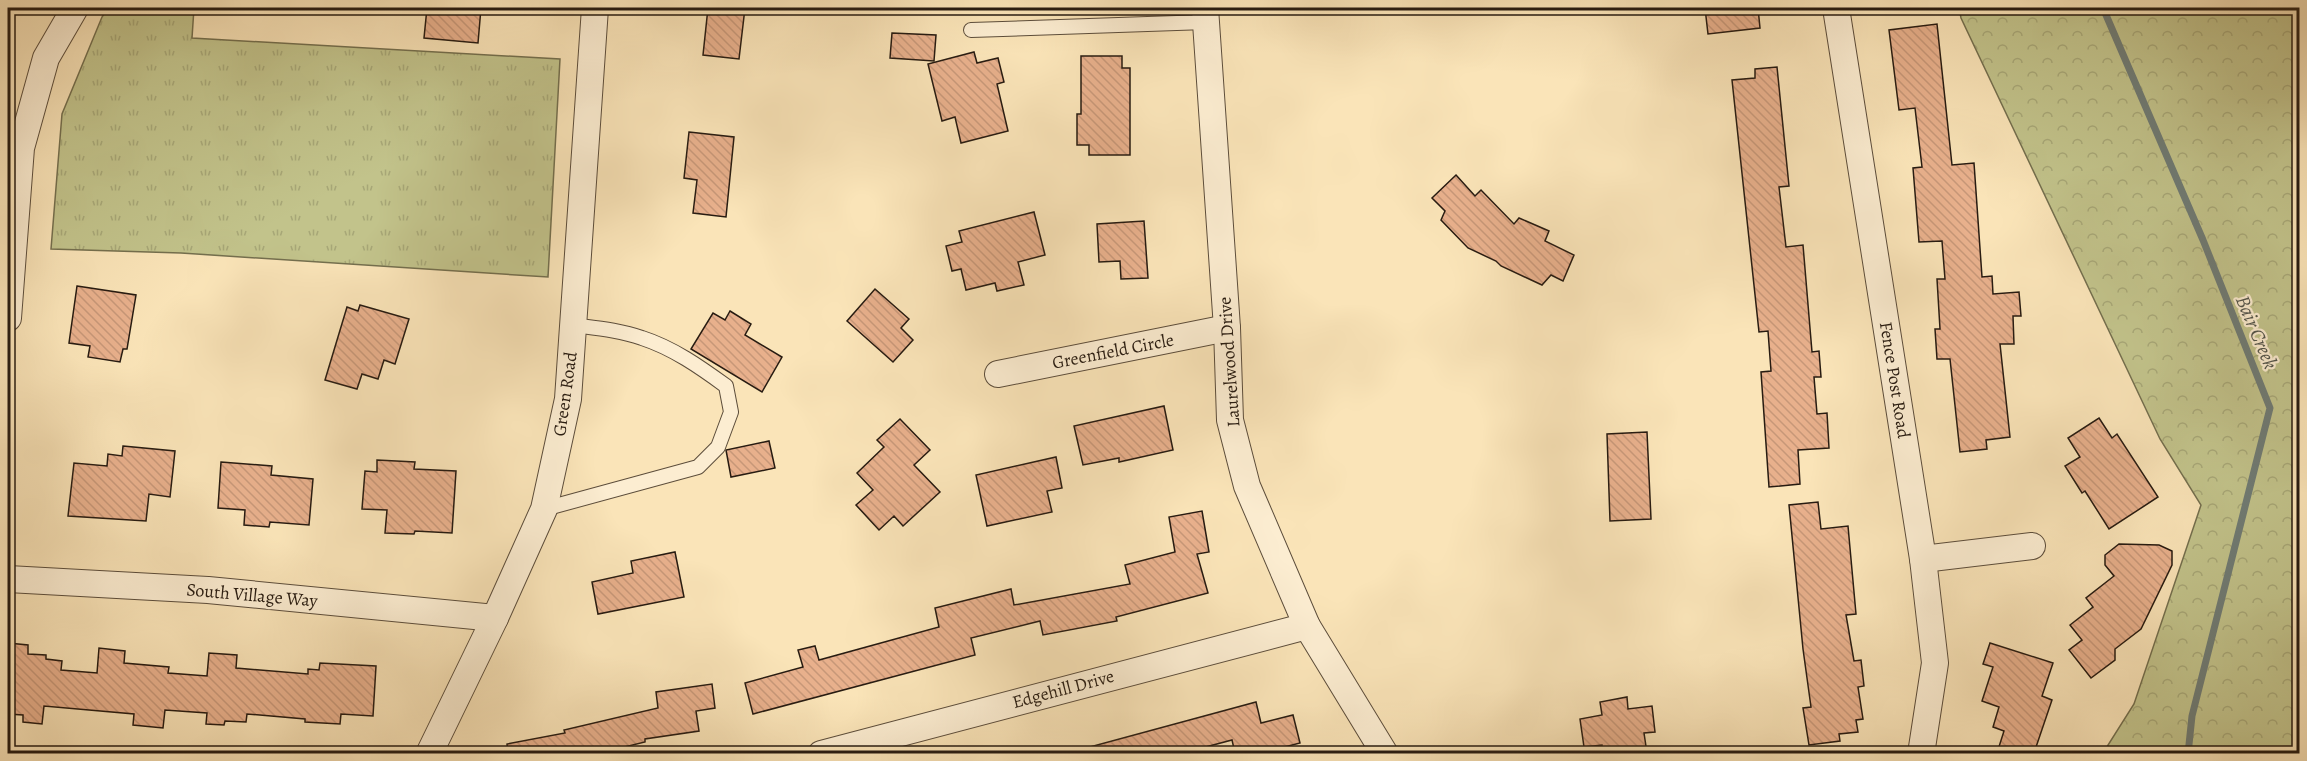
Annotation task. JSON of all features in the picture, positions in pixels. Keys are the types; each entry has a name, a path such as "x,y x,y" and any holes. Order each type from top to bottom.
{"street":[{"path":"8,318 21,148 46,58 75,8"},
{"name":"Green Road","path":"429,753 495,618 544,510 568,399 595,8"},
{"name":"Fence Post Road","path":"1836,8 1923,559 1935,663 1921,753"},
{"name":"Laurelwood Drive","path":"1205,15 1227,328 1230,420 1247,486 1307,626 1385,753"},
{"name":"Greenfield Circle","path":"998,374 1227,328"},
{"path":"1923,559 2032,546"},
{"name":"South Village Way","path":"8,579 208,590 495,618"},
{"name":"Edgehill Drive","path":"820,753 1307,626"}],"lane":[{"path":"971,30 1205,15"},
{"path":"544,510 698,467 718,447 731,412 726,386 690,360 642,338 610,330 573,325"}],"green space":[{"path":"108,8 194,8 192,38 560,59 548,277 181,253 51,249 62,114 102,17"},
{"path":"1959,8 2299,8 2299,753 2103,753 2134,704 2201,505 2160,439 1961,18"}],"building":[{"path":"427,8 481,8 478,43 424,38"},
{"path":"708,8 745,8 739,59 703,55"},
{"path":"1705,8 1758,8 1760,28 1708,34"},
{"path":"1937,24 1952,165 1974,163 1982,277 1992,276 1993,294 2019,292 2021,316 2013,316 2014,344 2000,344 2010,437 1986,440 1987,449 1960,452 1950,359 1937,359 1935,329 1940,329 1937,279 1945,279 1942,241 1919,242 1913,168 1922,167 1915,108 1899,110 1889,30"},
{"path":"892,33 936,35 934,61 890,58"},
{"path":"974,52 977,63 998,58 1004,82 997,84 1008,131 961,143 955,117 942,121 928,64"},
{"path":"1081,56 1122,56 1122,68 1130,68 1130,155 1089,155 1089,145 1077,145 1077,114 1081,114"},
{"path":"1777,67 1789,186 1779,187 1786,247 1803,245 1812,352 1819,351 1821,377 1814,377 1817,414 1827,413 1829,448 1798,450 1800,484 1769,487 1761,372 1771,371 1768,331 1759,332 1732,80 1755,78 1755,69"},
{"path":"689,132 734,137 726,217 693,213 697,180 684,178"},
{"path":"1456,175 1475,196 1481,190 1514,224 1519,218 1549,231 1545,241 1574,255 1563,281 1551,275 1542,285 1468,248 1441,220 1445,211 1432,198"},
{"path":"1034,212 1045,255 1018,262 1024,285 997,291 995,283 966,290 961,269 952,271 946,246 962,242 959,231"},
{"path":"1144,221 1148,278 1121,279 1120,261 1099,262 1097,224"},
{"path":"77,286 136,295 127,349 123,349 120,362 88,357 90,346 69,343"},
{"path":"875,289 909,319 901,328 913,340 893,362 847,321"},
{"path":"360,305 409,319 395,364 384,360 378,379 362,374 357,389 325,380 347,307 358,311"},
{"path":"730,311 751,324 745,335 782,357 762,392 691,349 713,313 725,320"},
{"path":"1164,406 1173,450 1119,462 1119,458 1083,465 1074,426"},
{"path":"2099,418 2112,438 2117,434 2158,497 2109,529 2085,491 2082,493 2065,466 2080,457 2068,438"},
{"path":"900,419 930,450 914,465 940,492 903,526 894,516 879,530 856,505 873,490 857,473 884,447 877,440"},
{"path":"1647,432 1651,519 1610,521 1607,434"},
{"path":"769,441 775,468 731,477 726,450"},
{"path":"123,446 175,451 170,497 149,494 146,521 68,516 74,463 107,466 108,454 122,456"},
{"path":"1056,457 1062,488 1047,491 1052,512 987,526 976,475"},
{"path":"377,460 415,462 414,469 456,471 452,533 415,531 414,534 385,533 387,510 362,509 365,471 377,472"},
{"path":"221,462 272,466 271,475 313,479 309,525 270,522 269,527 244,525 245,510 218,508"},
{"path":"1818,502 1821,529 1848,526 1856,614 1846,615 1854,661 1861,660 1864,686 1858,687 1863,719 1856,720 1858,732 1839,734 1840,741 1809,745 1803,708 1811,707 1789,505"},
{"path":"1202,511 1209,552 1197,554 1208,593 1116,617 1117,621 1043,635 1040,621 971,638 975,655 753,714 745,683 803,667 798,650 815,646 819,660 939,627 935,608 1011,589 1014,605 1130,584 1125,565 1175,552 1169,517"},
{"path":"2119,544 2159,545 2172,551 2172,565 2141,629 2115,649 2115,660 2091,678 2069,650 2082,640 2070,625 2093,607 2086,598 2114,576 2105,565 2105,555"},
{"path":"675,552 684,597 598,614 592,582 633,573 631,561"},
{"path":"8,643 28,645 28,654 46,655 46,659 62,661 61,670 97,673 99,648 125,651 124,663 169,667 168,673 207,676 209,653 237,655 236,668 308,674 308,669 319,670 320,663 376,666 373,716 341,714 340,724 247,714 246,722 225,721 224,725 206,724 207,713 165,710 163,728 133,725 134,714 44,706 42,724 23,722 23,715 8,714"},
{"path":"1990,643 2053,663 2042,696 2052,700 2034,753 1997,753 2004,731 1993,727 1999,707 1982,701 1993,667 1983,664"},
{"path":"712,684 715,708 696,711 699,731 645,739 645,742 600,753 508,753 507,744 565,733 564,730 658,708 656,692"},
{"path":"1627,697 1628,709 1652,706 1655,732 1644,733 1647,753 1603,753 1602,745 1584,747 1580,719 1602,715 1600,702"},
{"path":"1256,702 1261,723 1293,715 1300,743 1261,753 1235,753 1232,740 1183,753 1087,753 1086,748"}],"waterway":[{"name":"Bair Creek","path":"2103,8 2203,240 2270,408 2192,716 2188,754"}]}
